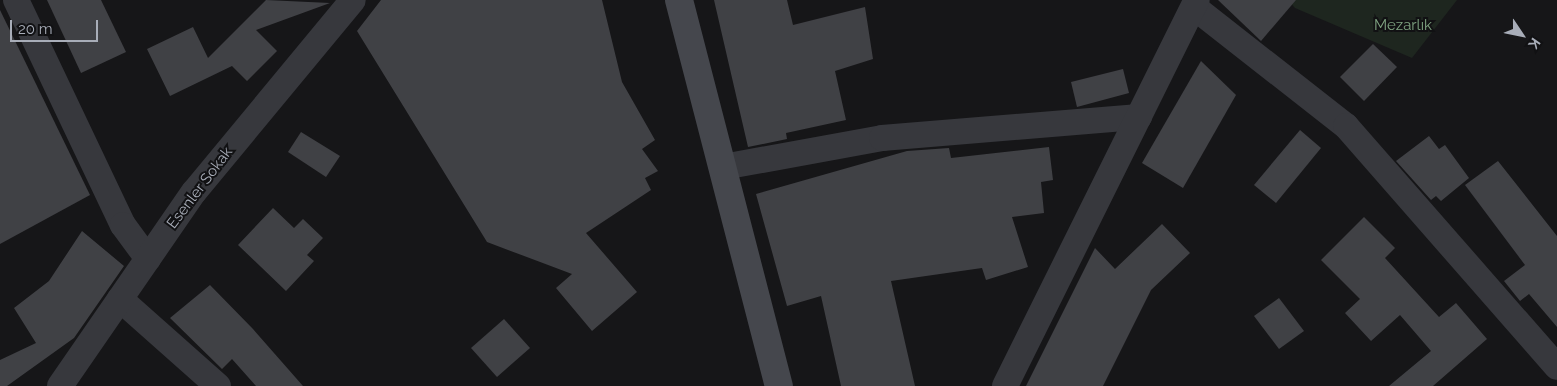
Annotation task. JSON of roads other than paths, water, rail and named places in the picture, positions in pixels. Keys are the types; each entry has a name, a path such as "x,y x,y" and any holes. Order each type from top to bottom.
{"main road":[{"path":"679,0 779,386"}],"street":[{"path":"16,0 123,225 148,259"},
{"name":"Esenler Sokak","path":"60,386 194,192 353,0"},
{"path":"1005,386 1195,4 1346,126 1557,366"},
{"path":"723,167 882,138 1139,117"},
{"path":"120,300 218,386"}],"park label":[{"name":"Mezarlık","path":"1403,26"}]}
